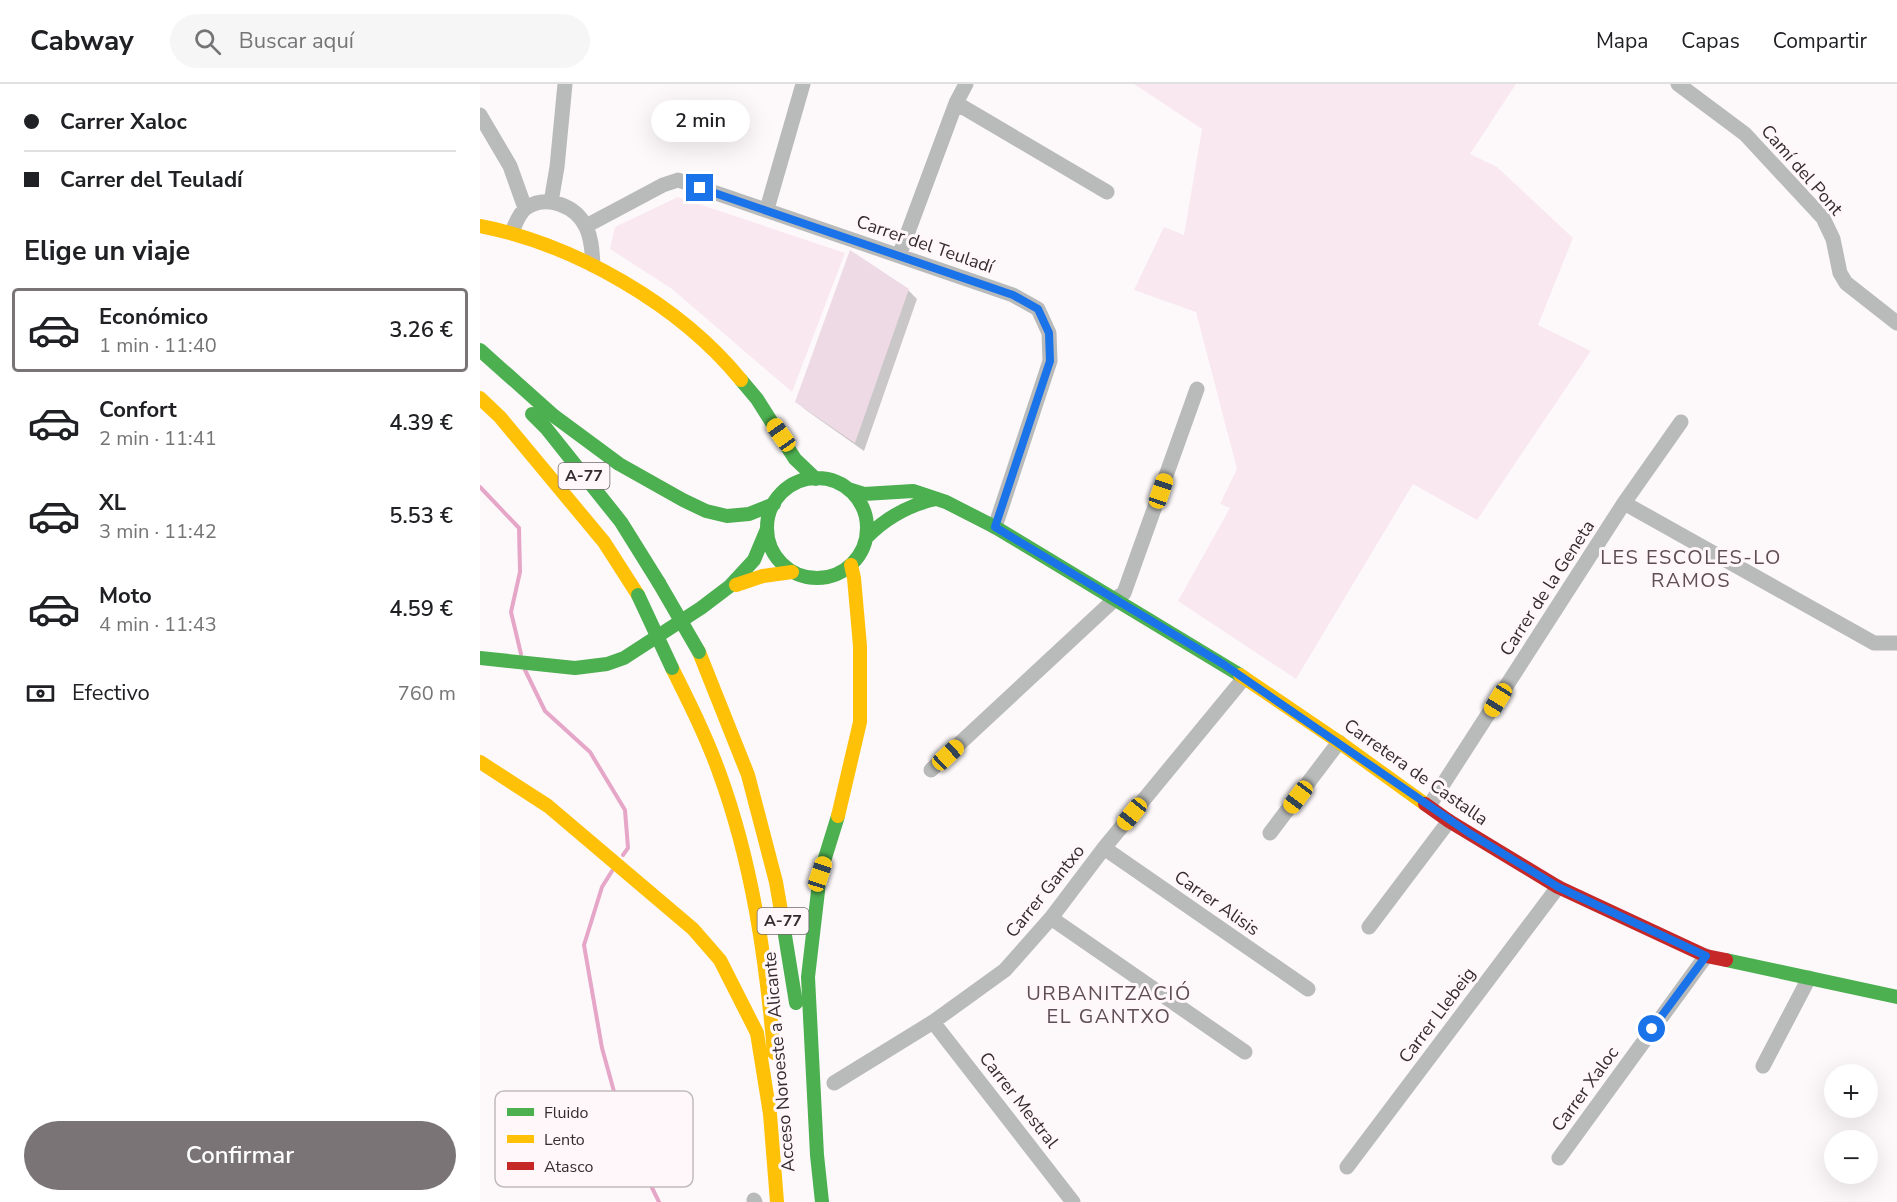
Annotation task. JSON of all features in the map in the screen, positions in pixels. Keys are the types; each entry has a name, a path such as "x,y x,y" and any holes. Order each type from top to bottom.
{"main road":[{"path":"480,226 512,232 593,265 647,297 691,328 729,365 757,399 795,459 816,479"},
{"name":"A-77","path":"480,350 498,374"},
{"name":"A-77","path":"480,366 498,374 620,464 706,511 727,516 749,514 774,504"},
{"name":"Acceso Noroeste a Alicante","path":"498,374 546,428 621,522 699,652 748,775 776,882 795,996 810,1202"},
{"name":"Acceso Noroeste a Alicante","path":"480,398 500,417 604,542 638,595 704,734 724,789 752,891 762,945 772,1024 785,1202"},
{"path":"795,459 800,482"},
{"path":"480,653 561,668 607,664 632,654 727,589 756,576 775,572 792,572 807,577 823,578 838,574 851,565 861,552 867,537 864,510 858,499 848,489 833,481 816,479 800,482 780,495 769,516 759,553 727,589"},
{"name":"Carretera de Castalla","path":"848,489 864,494 913,491 941,500 995,527 1244,678 1339,742 1449,821 1558,887 1706,956 1897,997"},
{"path":"867,537 895,512 910,505 941,500"},
{"path":"767,529 770,546 779,561 792,572"},
{"name":"A-77","path":"822,1202 817,1155 808,977 820,874 838,816 860,722 860,646 851,565"},
{"path":"480,658 498,658"},
{"path":"480,749 527,782 548,806"},
{"path":"480,762 548,806 693,929 720,960 757,1032 770,1114 777,1202"}],"street":[{"path":"550,202 557,167 565,84"},
{"path":"767,210 803,84"},
{"path":"899,256 956,103 966,84"},
{"name":"Camí del Pont","path":"1678,84 1745,134 1823,218 1833,239 1840,273 1846,282 1897,323"},
{"path":"956,103 1107,192"},
{"path":"480,115 510,166 525,208"},
{"name":"Carrer del Teuladí","path":"586,226 663,185 678,180 1013,295 1038,309 1049,333 1050,361 995,527"},
{"path":"512,232 525,208 544,201 561,204 575,211 586,226 593,265"},
{"path":"931,770 1115,599 1125,593 1197,389"},
{"name":"Carrer de la Geneta","path":"1429,806 1624,503 1681,422"},
{"path":"1624,503 1874,643 1897,643"},
{"name":"Carrer Gantxo","path":"834,1083 933,1022 1005,970 1051,918 1104,848 1244,678"},
{"path":"1270,833 1339,742"},
{"path":"1369,927 1449,821"},
{"name":"Carrer Alisis","path":"1104,848 1308,989"},
{"name":"Carrer Llebeig","path":"1347,1167 1558,887"},
{"path":"1051,918 1245,1052"},
{"name":"Carrer Xaloc","path":"1559,1158 1706,956"},
{"path":"1763,1066 1809,978"},
{"name":"Carrer Mestral","path":"933,1022 1073,1202"}],"shaded area":[{"path":"1134,84 1516,84 1470,154 1497,167 1573,238 1538,325 1591,351 1477,520 1413,484 1296,679 1178,601 1230,508 1220,504 1237,469 1196,312 1134,290 1164,227 1184,235 1202,129"},
{"path":"678,197 845,253 792,392 672,289 610,249 615,227"}],"building":[{"path":"850,250 909,289 855,443 795,402"}],"waterway":[{"path":"480,487 519,528 520,572 511,612 521,654"},
{"path":"525,670 545,711 590,752 625,810 628,848 623,855"},
{"path":"612,871 602,887 584,945 602,1048 614,1091"},
{"path":"652,1187 659,1202"}],"traffic: fast":[{"path":"480,350 554,416 619,464 683,500 706,511 727,516 749,514 774,504"},
{"path":"741,380 757,399 795,459 816,479"},
{"path":"532,414 546,428 621,522 659,583"},
{"path":"817,478 836,482 852,493 863,509 867,528 863,547 852,563 836,574 817,578 798,574 782,563 771,547 767,528 771,509 782,493 798,482 817,478"},
{"path":"848,489 864,494 913,491 946,502 995,527 1240,675"},
{"path":"867,537 882,523 898,513 936,499"},
{"path":"480,658 575,668 607,664 624,658 701,608 730,586 754,560 767,529"},
{"path":"659,583 699,652"},
{"path":"638,595 672,668"},
{"path":"822,1202 817,1155 808,977 820,874 838,816"},
{"path":"783,923 796,1003"},
{"path":"1726,960 1897,997"}],"traffic: slow":[{"path":"480,226 552,247 623,282 688,327 741,380"},
{"path":"480,398 500,417 604,542 638,595"},
{"path":"838,816 860,722 860,646 851,565"},
{"path":"736,585 763,576 792,572"},
{"path":"699,652 748,775 776,882 783,923"},
{"path":"672,668 697,719 731,806 756,911 767,982 774,1053"},
{"path":"1240,675 1425,804"},
{"path":"480,762 548,806 693,929 720,960 757,1033 770,1114 777,1202"}],"traffic: jam":[{"path":"1425,804 1558,887 1706,956 1726,960"}],"district":[{"name":"LES ESCOLES-LO RAMOS","path":"1691,568"},
{"name":"URBANITZACIÓ EL GANTXO","path":"1109,1004"}],"route":[{"path":"700,188 1013,295 1038,309 1049,333 1050,361 995,527 1223,664 1339,742 1449,821 1558,887 1706,956 1652,1029"}]}
